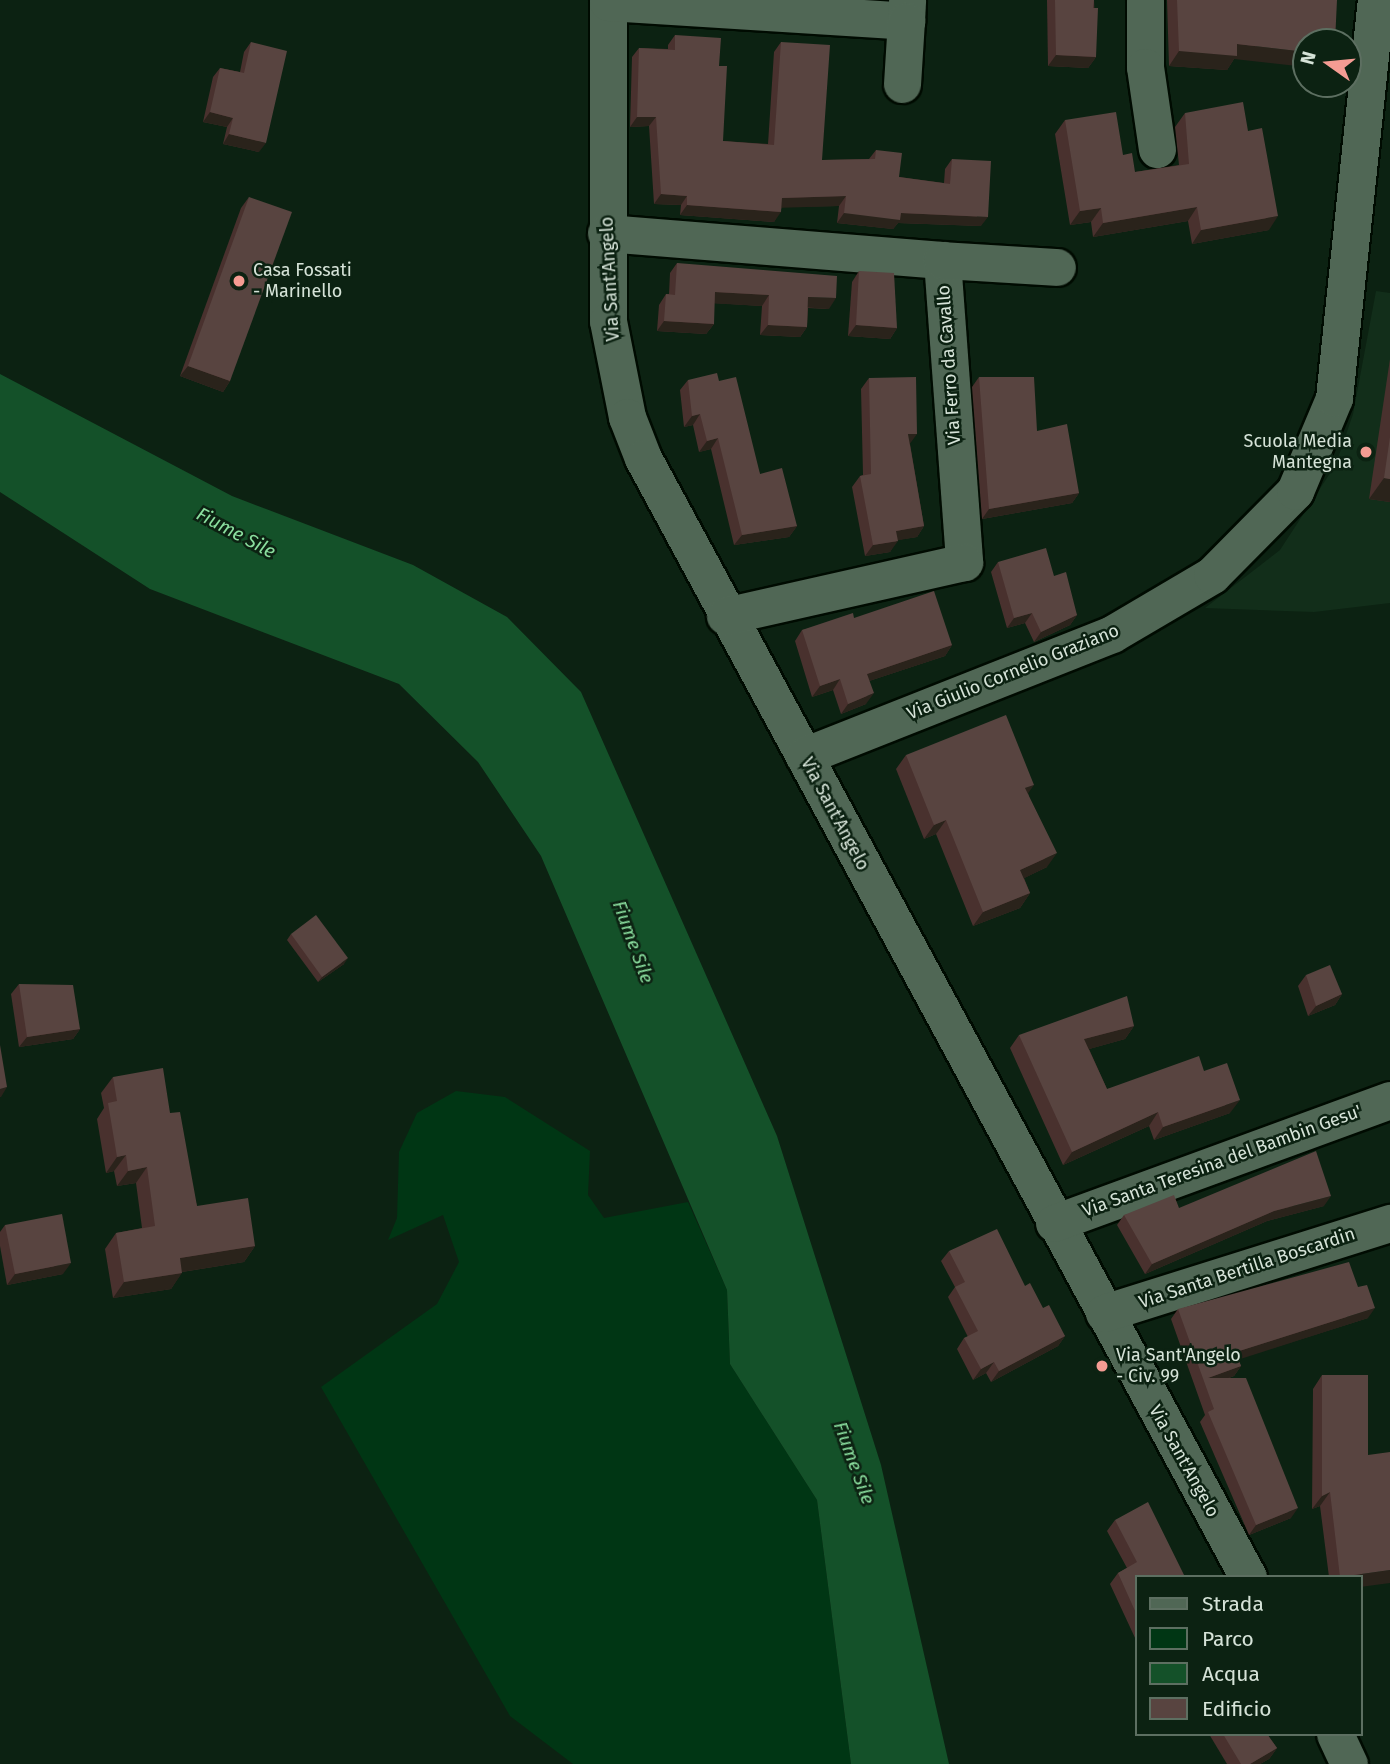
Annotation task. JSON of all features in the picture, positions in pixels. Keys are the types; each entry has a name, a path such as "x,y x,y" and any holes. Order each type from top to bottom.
{"street":[{"path":"1145,0 1145,67 1157,149"},
{"name":"Via Giulio Cornelio Graziano","path":"804,756 1112,634 1212,575 1295,491 1335,398 1378,113 1373,41 1376,0"},
{"path":"608,1 906,10 902,84"},
{"name":"Via Sant'Angelo","path":"608,1 608,321 627,417 726,617 804,756 1247,1575"},
{"name":"Via Ferro da Cavallo","path":"606,233 942,260 964,562 726,617"},
{"path":"942,260 1057,267"},
{"name":"Via Santa Teresina del Bambin Gesu'","path":"1055,1223 1390,1100"},
{"name":"Via Santa Bertilla Boscardin","path":"1104,1313 1390,1223"},
{"path":"1336,1736 1349,1764"}],"shaded area":[{"name":"Scuola Media Mantegna","path":"1376,291 1390,293 1390,603 1314,612 1205,608 1280,550 1336,464 1353,414"}],"green space":[{"path":"456,1091 505,1097 590,1151 588,1195 604,1218 688,1202 727,1290 730,1364 817,1500 851,1764 573,1764 510,1716 321,1387 437,1304 459,1262 443,1215 388,1240 397,1218 399,1152 417,1113"}],"water":[{"name":"Fiume Sile","path":"0,374 232,496 413,565 507,617 581,692 777,1136 881,1465 949,1764 851,1764 817,1500 730,1364 727,1290 541,856 478,762 399,684 150,589 0,492"}],"building":[{"path":"1055,0 1094,0 1093,8 1098,8 1096,57 1056,55"},
{"path":"1177,0 1337,0 1336,28 1292,28 1292,50 1237,44 1237,56 1179,51"},
{"path":"675,35 721,38 719,66 727,66 723,141 774,145 781,42 830,45 822,160 875,159 876,150 902,153 899,177 950,184 952,159 991,161 988,217 901,213 900,220 844,213 846,196 782,198 781,212 687,205 687,196 661,194 656,117 637,117 639,48 675,50"},
{"path":"251,42 287,51 266,143 229,134 233,118 210,112 220,68 244,73"},
{"path":"1243,102 1248,131 1262,128 1278,216 1201,230 1197,207 1103,223 1101,208 1080,211 1065,120 1116,112 1123,155 1132,153 1135,172 1189,164 1185,113"},
{"path":"249,197 292,212 230,381 188,366"},
{"path":"677,263 837,276 836,298 808,297 807,327 768,325 769,295 715,292 714,324 664,321 666,294 675,295"},
{"path":"859,271 894,273 897,328 856,325"},
{"path":"717,373 719,381 736,377 760,474 782,468 797,526 742,535 718,438 707,441 700,414 692,416 688,380"},
{"path":"916,377 917,434 908,434 924,526 896,531 898,541 873,545 860,476 871,474 869,378"},
{"path":"979,377 1034,377 1037,431 1067,424 1079,493 989,509"},
{"path":"1390,437 1390,479 1384,478"},
{"path":"1046,548 1054,576 1066,572 1077,615 1041,632 1032,613 1014,618 998,562"},
{"path":"934,591 952,645 867,674 874,693 848,704 840,679 820,686 802,630 853,613 854,618"},
{"path":"1006,715 1034,785 1025,788 1057,853 1020,870 1030,893 983,912 946,820 934,825 906,755"},
{"path":"316,915 348,958 322,977 291,934"},
{"path":"1330,965 1342,994 1316,1006 1306,975"},
{"path":"19,984 73,985 80,1029 27,1037"},
{"path":"1127,996 1134,1026 1084,1039 1107,1089 1199,1056 1204,1071 1227,1063 1240,1100 1163,1127 1158,1112 1072,1152 1019,1035"},
{"path":"0,1045 7,1087 0,1089"},
{"path":"163,1068 170,1113 180,1112 197,1206 248,1198 255,1246 180,1258 182,1273 124,1282 116,1233 155,1226 147,1167 128,1171 126,1155 117,1157 108,1103 117,1101 113,1077"},
{"path":"1316,1151 1331,1196 1274,1211 1152,1264 1124,1215 1174,1195 1179,1208"},
{"path":"62,1214 71,1263 15,1274 5,1225"},
{"path":"997,1229 1025,1286 1030,1283 1043,1308 1049,1305 1065,1336 999,1371 994,1362 981,1369 964,1338 978,1331 955,1287 965,1282 949,1251"},
{"path":"1349,1262 1358,1287 1367,1285 1375,1308 1236,1352 1241,1366 1208,1378 1246,1378 1298,1508 1256,1525 1208,1412 1214,1409 1178,1309"},
{"path":"1322,1375 1368,1375 1368,1455 1390,1452 1390,1570 1340,1575 1330,1492 1322,1496"},
{"path":"1148,1502 1184,1575 1134,1575 1134,1609 1118,1573 1137,1562 1115,1520"},
{"path":"1224,1736 1268,1736 1277,1748 1250,1764 1241,1764"}],"place":[{"name":"Casa Fossati - Marinello","path":"239,281"},
{"name":"Scuola Media Mantegna","path":"1366,452"},
{"name":"Via Sant'Angelo - Civ. 99","path":"1102,1366"}]}
